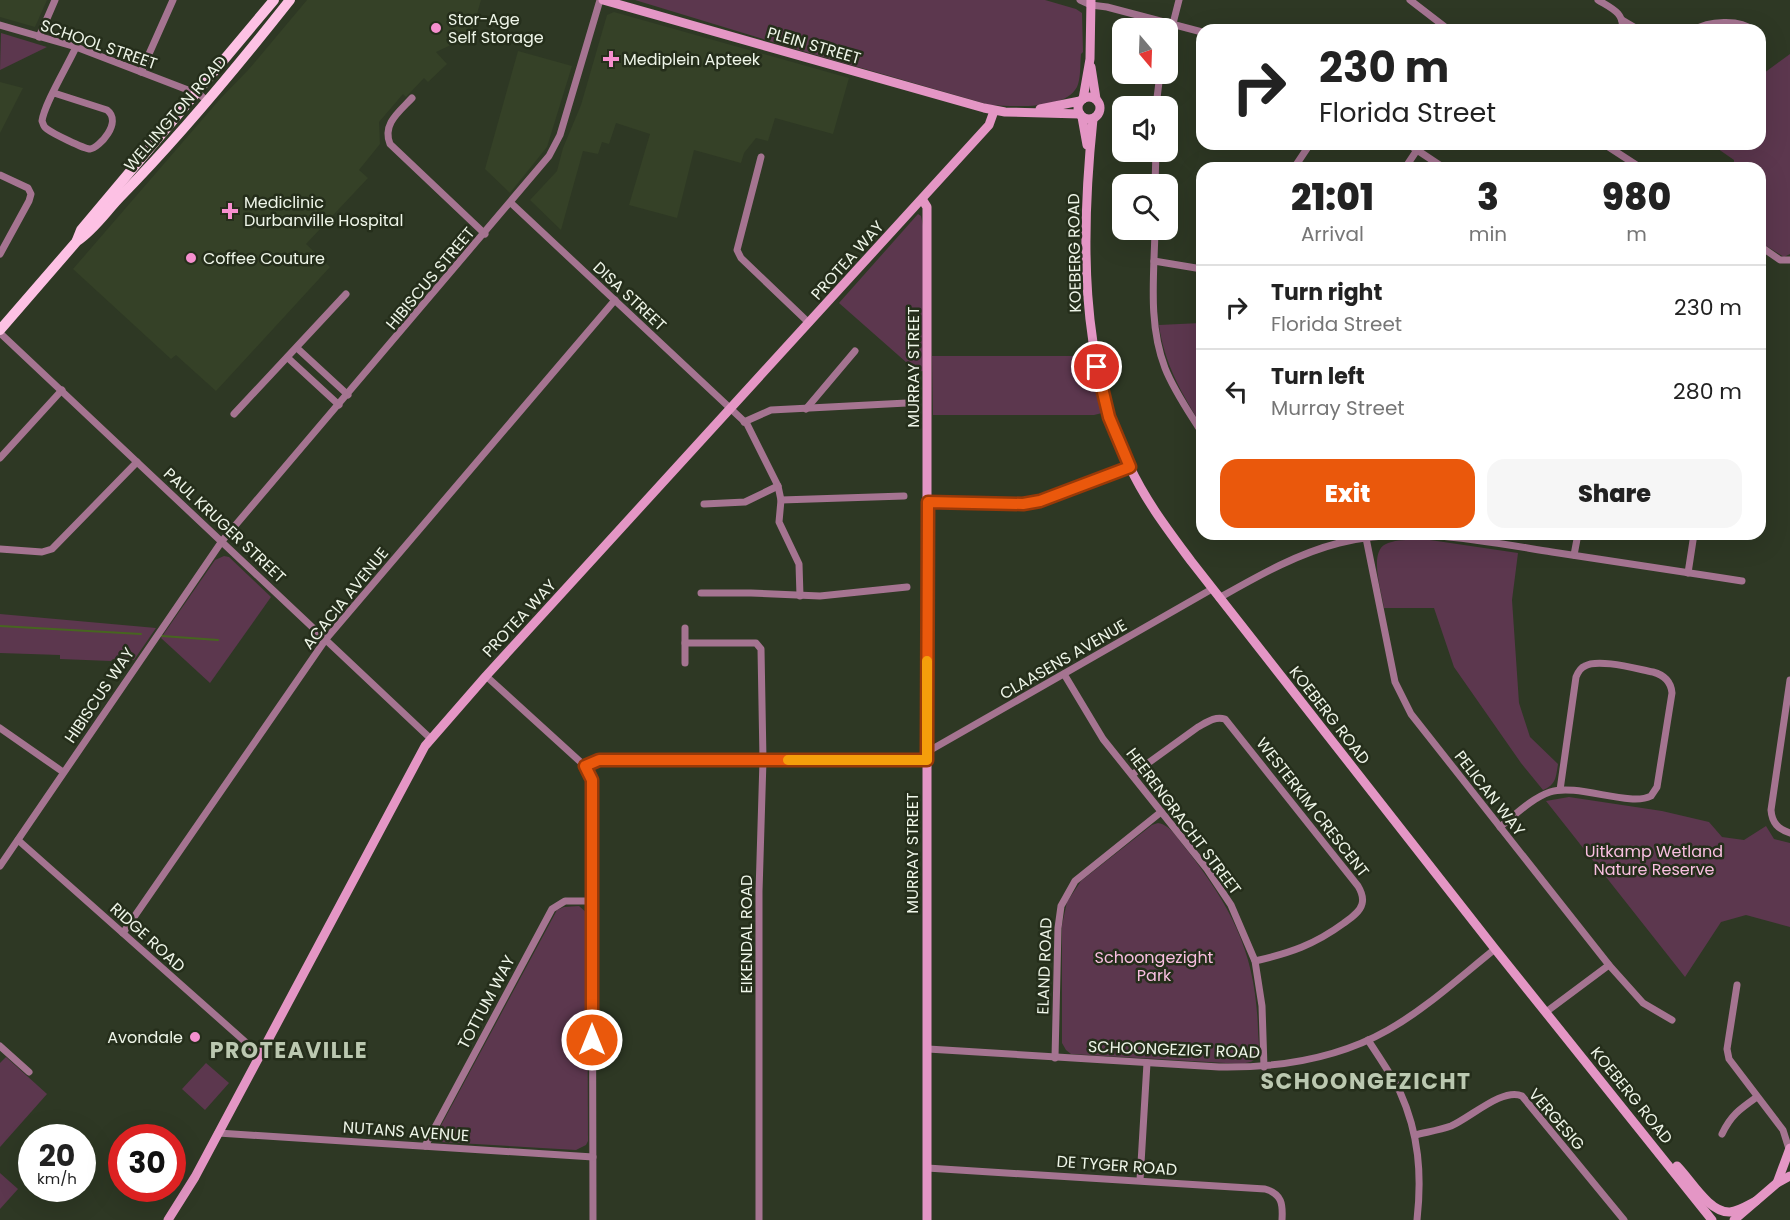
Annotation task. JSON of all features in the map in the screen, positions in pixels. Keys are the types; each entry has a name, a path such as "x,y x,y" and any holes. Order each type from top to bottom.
{"main road":[{"name":"WELLINGTON ROAD","path":"77,241 81,230 191,93 274,0"},
{"name":"WELLINGTON ROAD","path":"0,331 77,241 87,234 109,207 141,176 204,105 290,0"}],"street":[{"path":"39,37 55,0"},
{"path":"141,72 173,0"},
{"name":"PLEIN STREET","path":"602,0 994,111 1081,116"},
{"name":"HIBISCUS STREET","path":"222,541 544,163 558,141 602,0"},
{"path":"1080,0 1150,18"},
{"path":"1174,18 1179,0"},
{"path":"1410,0 1441,24"},
{"path":"1598,0 1618,13 1622,24"},
{"path":"1090,59 1082,100 1078,107 1081,116 1088,119 1094,118 1101,109 1096,99 1090,59 1091,2"},
{"path":"1622,20 1629,24"},
{"path":"1710,24 1741,24"},
{"name":"SCHOOL STREET","path":"0,25 76,47 141,72 191,93 204,105"},
{"path":"1178,25 1196,30"},
{"path":"54,93 107,110 112,114 113,126 95,147 87,148 45,127 42,118 76,47"},
{"path":"1082,100 1090,97 1096,99"},
{"path":"412,98 389,124 387,132 390,144 485,234"},
{"name":"PLEIN STREET","path":"1017,113 1082,100"},
{"name":"PROTEA WAY","path":"168,1220 187,1191 430,739 989,125 994,111"},
{"name":"KOEBERG ROAD","path":"1081,116 1089,159"},
{"name":"KOEBERG ROAD","path":"1094,118 1089,159 1087,259 1094,351 1109,417 1130,467 1152,508 1212,589 1495,950 1712,1220"},
{"path":"1409,162 1417,150 1435,162"},
{"path":"1613,150 1632,162"},
{"path":"761,157 737,250 741,258 809,323"},
{"path":"0,175 28,188 32,194 0,254"},
{"name":"MURRAY STREET","path":"922,199 927,207 927,1220"},
{"name":"DISA STREET","path":"511,202 744,422 753,434 778,486 781,500 779,522 799,564 800,596"},
{"path":"1155,240 1153,314 1158,346 1169,379 1196,423"},
{"path":"1766,250 1780,260 1790,260"},
{"path":"1154,261 1196,268"},
{"path":"234,414 346,294"},
{"name":"ACACIA AVENUE","path":"123,933 326,639 615,300"},
{"name":"PAUL KRUGER STREET","path":"0,331 430,739"},
{"path":"297,348 348,395"},
{"path":"806,409 855,351"},
{"path":"288,358 339,405"},
{"path":"0,458 62,390"},
{"path":"744,422 771,410 907,403"},
{"path":"0,549 42,552 52,549 137,462"},
{"path":"928,502 1023,504 1040,501 1130,467"},
{"path":"704,504 745,502 778,486"},
{"path":"781,500 904,496"},
{"path":"1219,598 1281,564 1312,551 1356,540"},
{"name":"PELICAN WAY","path":"1366,540 1388,655 1395,682 1411,714 1609,965 1643,1003 1672,1020"},
{"path":"1488,540 1742,581"},
{"path":"1574,555 1577,540"},
{"path":"1688,573 1693,540"},
{"name":"HIBISCUS WAY","path":"0,866 222,541"},
{"path":"701,593 751,592 820,596 908,586"},
{"name":"CLAASENS AVENUE","path":"927,756 1212,589"},
{"path":"685,663 686,628"},
{"name":"EIKENDAL ROAD","path":"686,643 756,643 761,649 763,760 759,892 759,1220"},
{"path":"1500,827 1540,796 1560,790 1638,799 1647,798 1653,793 1657,787 1672,693 1667,680 1661,674 1599,663 1584,666 1579,670 1576,677 1560,790"},
{"name":"HEERENGRACHT STREET","path":"1064,674 1103,739 1222,889 1239,921 1255,961 1262,1006 1264,1067"},
{"path":"486,676 585,766 592,780 593,1220"},
{"path":"1790,680 1771,810 1775,823 1782,830 1790,833"},
{"name":"WESTERKIM CRESCENT","path":"1133,774 1209,720 1225,719 1358,886 1363,898 1362,903 1355,915 1346,922 1310,945 1286,954 1255,961"},
{"path":"0,728 63,772"},
{"path":"585,766 599,760 763,760 927,756"},
{"name":"ELAND ROAD","path":"1055,1058 1058,928 1061,906 1075,881 1161,812"},
{"name":"RIDGE ROAD","path":"18,840 259,1054"},
{"name":"TOTTUM WAY","path":"425,1146 552,909 565,901 592,901"},
{"name":"SCHOONGEZIGT ROAD","path":"928,1049 1219,1067 1264,1067 1286,1064 1317,1057 1368,1040 1389,1030 1439,995 1495,950"},
{"path":"1546,1012 1609,965"},
{"path":"1737,985 1728,1056 1732,1066 1783,1130 1790,1134"},
{"path":"1368,1040 1399,1091 1415,1135 1421,1186 1417,1220"},
{"path":"0,1047 29,1072"},
{"path":"1140,1180 1147,1063"},
{"name":"VERGESIG","path":"1415,1135 1452,1125 1505,1095 1518,1094 1624,1220"},
{"path":"1722,1134 1728,1120 1757,1097"},
{"path":"1777,1183 1789,1153 1783,1130"},
{"name":"NUTANS AVENUE","path":"218,1133 593,1157"},
{"path":"1669,1165 1679,1168 1711,1206 1719,1211 1736,1211 1756,1201"},
{"name":"DE TYGER ROAD","path":"927,1168 1269,1190 1281,1200 1282,1220"},
{"path":"1734,1220 1777,1183 1790,1176"}],"shaded area":[{"path":"0,0 47,0 35,27 0,17"},
{"name":"Mediclinic Durbanville Hospital","path":"307,0 481,0 468,37 436,52 447,64 428,82 424,78 406,97 403,94 379,122 380,144 359,170 368,178 306,244 330,267 216,391 176,355 171,359 73,269"},
{"path":"614,12 849,78 833,134 775,118 768,141 756,138 744,153 741,163 694,150 677,218 629,205 650,134 616,123 609,144 602,142 598,154 583,151 561,230 530,200 557,171 563,148 581,105 607,15"},
{"path":"518,51 572,66 547,147 510,193 485,169"},
{"path":"0,82 23,88 0,133"}],"green space":[{"path":"635,0 1045,0 1082,13 1083,52 1077,87 1070,95 1050,104 990,105"},
{"path":"1,33 47,47 0,70"},
{"path":"1790,54 1790,254 1784,257 1766,246 1766,162 1734,162 1720,150 1766,150 1766,72"},
{"path":"918,214 921,216 923,226 923,371 915,370 839,303"},
{"path":"1196,323 1196,416 1169,365 1159,325"},
{"path":"932,356 1090,356 1103,410 1102,413 1094,415 933,415"},
{"path":"1430,540 1518,553 1512,600 1519,703 1530,737 1558,764 1553,783 1543,790 1521,763 1454,667 1434,608 1384,608 1377,564 1381,548 1396,541"},
{"path":"224,556 229,557 271,597 210,683 161,638 215,560"},
{"path":"0,614 156,628 134,660 60,659 60,655 0,653"},
{"name":"Uitkamp Wetland Nature Reserve","path":"1569,797 1662,811 1709,822 1722,837 1744,840 1766,826 1774,839 1790,843 1790,927 1746,915 1721,922 1685,977 1546,801"},
{"name":"Schoongezight Park","path":"1163,824 1174,834 1203,872 1217,892 1239,934 1253,979 1256,1003 1259,1051 1257,1057 1251,1062 1226,1063 1071,1054 1062,1043 1062,925 1067,902 1081,881 1152,825"},
{"path":"579,906 587,913 588,1141 586,1145 576,1150 441,1142 437,1138 437,1133 557,910"},
{"path":"6,1057 47,1094 0,1147 0,1063"},
{"path":"206,1063 229,1083 205,1110 182,1089"},
{"path":"0,1173 18,1189 0,1209"}],"waterway":[{"path":"0,626 141,634"},
{"path":"162,636 218,640"}],"slow traffic":[{"path":"788,760 927,760 927,661"}],"place":[{"name":"Stor-Age Self Storage","path":"436,28"},
{"name":"Mediplein Apteek","path":"611,59"},
{"name":"Mediclinic Durbanville Hospital","path":"230,211"},
{"name":"Coffee Couture","path":"191,258"},
{"name":"Avondale","path":"195,1037"}],"district":[{"name":"PROTEAVILLE","path":"289,1050"},
{"name":"SCHOONGEZICHT","path":"1366,1081"}],"route":[{"path":"592,1040 592,780 585,766 599,760 927,760 928,502 1023,504 1057,496 1130,467 1109,417 1097,367"}]}
